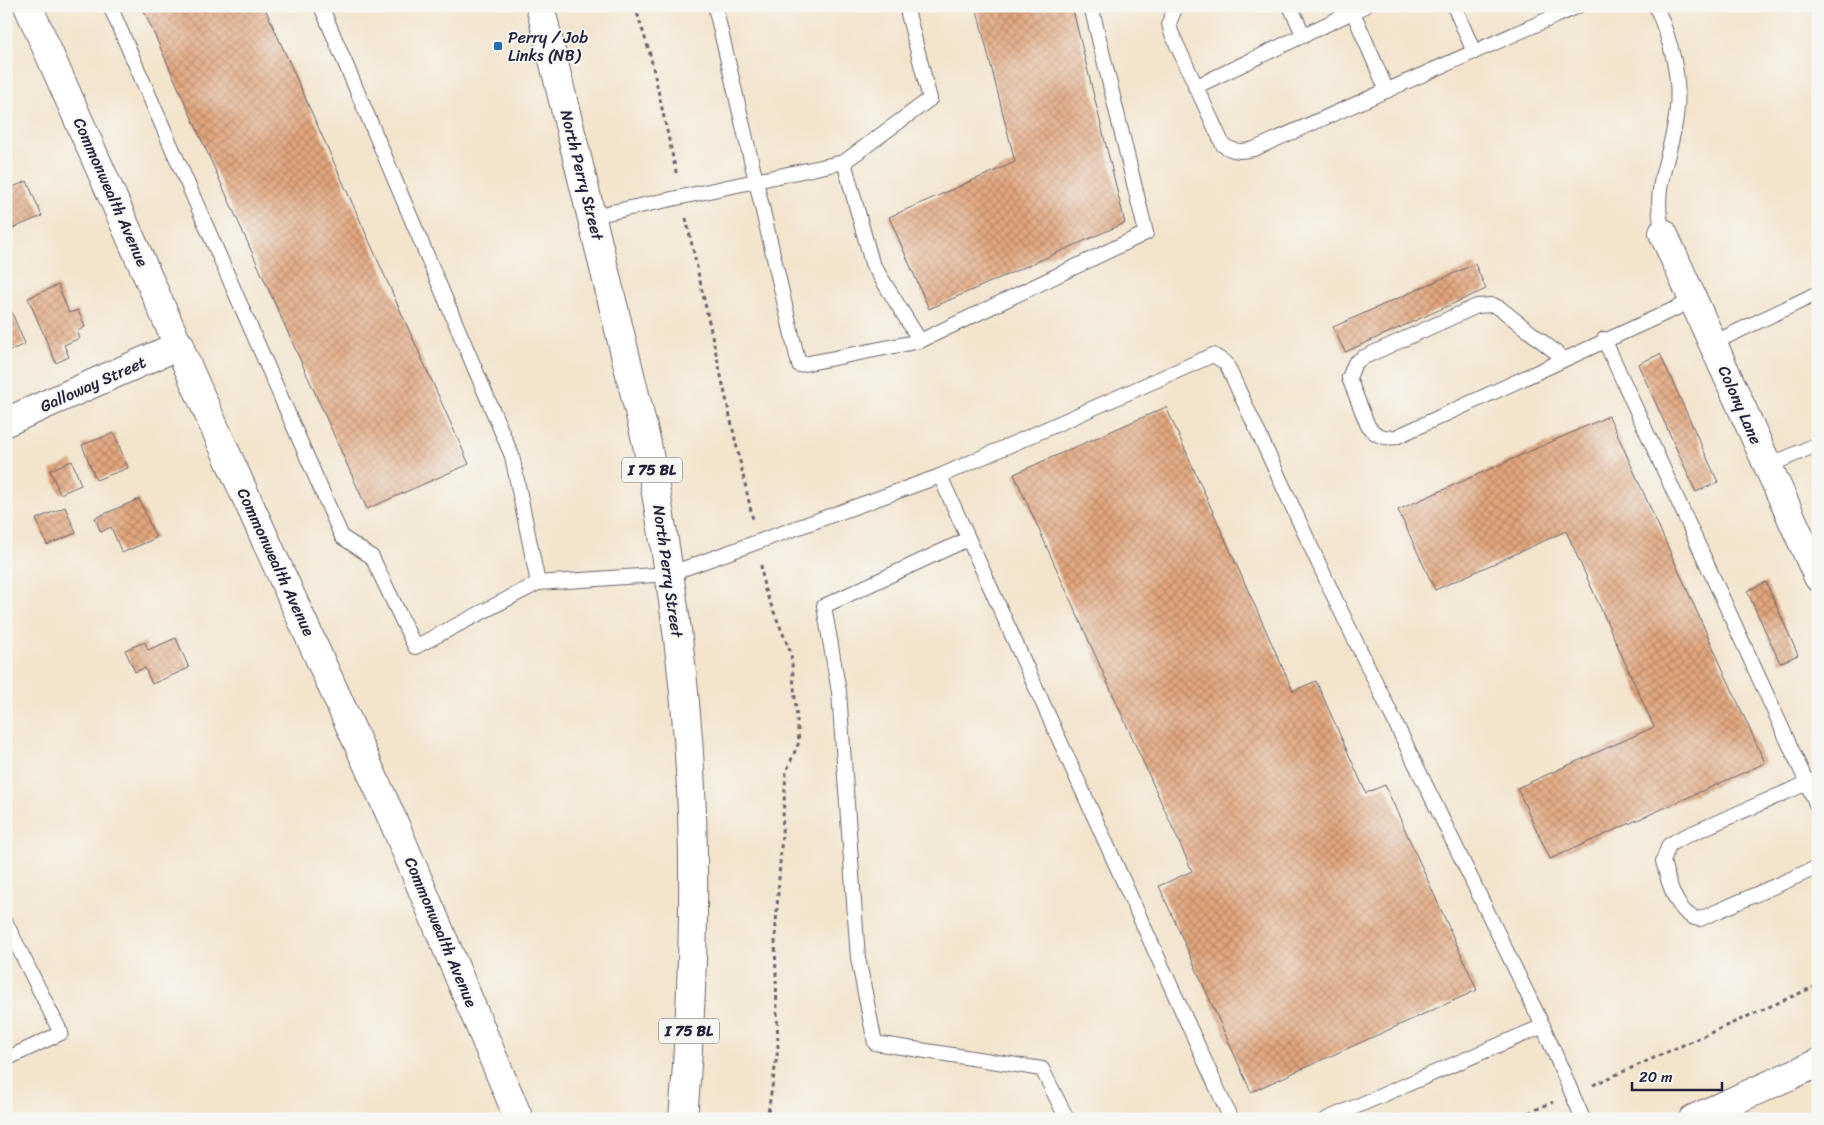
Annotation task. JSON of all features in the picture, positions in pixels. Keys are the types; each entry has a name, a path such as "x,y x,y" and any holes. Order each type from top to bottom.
{"street":[{"name":"Commonwealth Avenue","path":"28,6 428,901 519,1119"},
{"name":"North Perry Street","path":"540,6 593,216 647,444 669,574 686,715 693,852 693,944 683,1119"},
{"name":"Colony Lane","path":"1664,233 1818,577"},
{"name":"Galloway Street","path":"6,422 180,345"},
{"path":"1693,1119 1818,1063"}],"lane":[{"path":"110,6 342,537 372,557 415,647 538,583 669,574 940,476 1213,355 1226,363 1337,603 1543,1026 1583,1119"},
{"path":"321,6 512,456 538,583"},
{"path":"715,6 799,365 920,341 1146,233 1091,6"},
{"path":"593,216 844,162 930,99 906,6"},
{"path":"1176,6 1169,23 1171,32 1195,86 1223,145 1232,150 1242,152 1254,149 1578,6"},
{"path":"1290,6 1304,36"},
{"path":"1454,6 1474,52"},
{"path":"1656,6 1672,49 1677,86 1675,124 1662,169 1658,196 1658,214 1664,233"},
{"path":"1195,86 1359,9 1387,91"},
{"path":"844,162 872,263 920,341"},
{"path":"1713,343 1818,294"},
{"path":"1563,358 1502,308 1485,305 1477,306 1362,358 1355,363 1349,378 1368,426 1373,433 1388,438 1396,437 1523,380 1563,358 1694,300"},
{"path":"1604,340 1812,781 1818,808"},
{"path":"1768,466 1818,444"},
{"path":"940,476 1230,1119"},
{"path":"968,539 824,606 839,692 858,958 875,1043 1042,1069 1067,1119"},
{"path":"1812,781 1679,839 1669,845 1663,861 1681,908 1686,915 1700,919 1818,867"},
{"path":"6,923 61,1033 6,1059"},
{"path":"1326,1119 1543,1026"}],"path":[{"path":"1514,1119 1818,985"}],"building":[{"path":"149,6 264,6 469,464 367,509 143,9"},
{"path":"976,6 1072,6 1125,223 929,309 889,217 1015,162"},
{"path":"27,181 42,216 6,231 6,190"},
{"path":"1475,264 1486,289 1345,352 1333,327"},
{"path":"58,285 69,313 78,310 85,327 77,331 80,338 64,345 69,357 56,363 28,298"},
{"path":"10,308 25,344 6,352 6,309"},
{"path":"1660,354 1718,482 1696,492 1638,364"},
{"path":"1166,407 1293,691 1316,681 1366,793 1385,785 1477,990 1251,1092 1159,886 1192,871 1014,474"},
{"path":"1609,416 1765,763 1550,859 1517,788 1654,727 1566,531 1435,590 1398,510"},
{"path":"114,433 128,468 96,480 82,445"},
{"path":"72,461 81,485 60,494 50,470"},
{"path":"139,499 156,538 122,553 111,527 101,532 95,518"},
{"path":"65,507 76,533 47,545 36,519"},
{"path":"1766,582 1798,655 1780,663 1747,591"},
{"path":"176,638 189,668 152,684 145,668 135,672 125,650 145,642 148,650"}],"place":[{"name":"Perry / Job Links (NB)","path":"498,46"}]}
